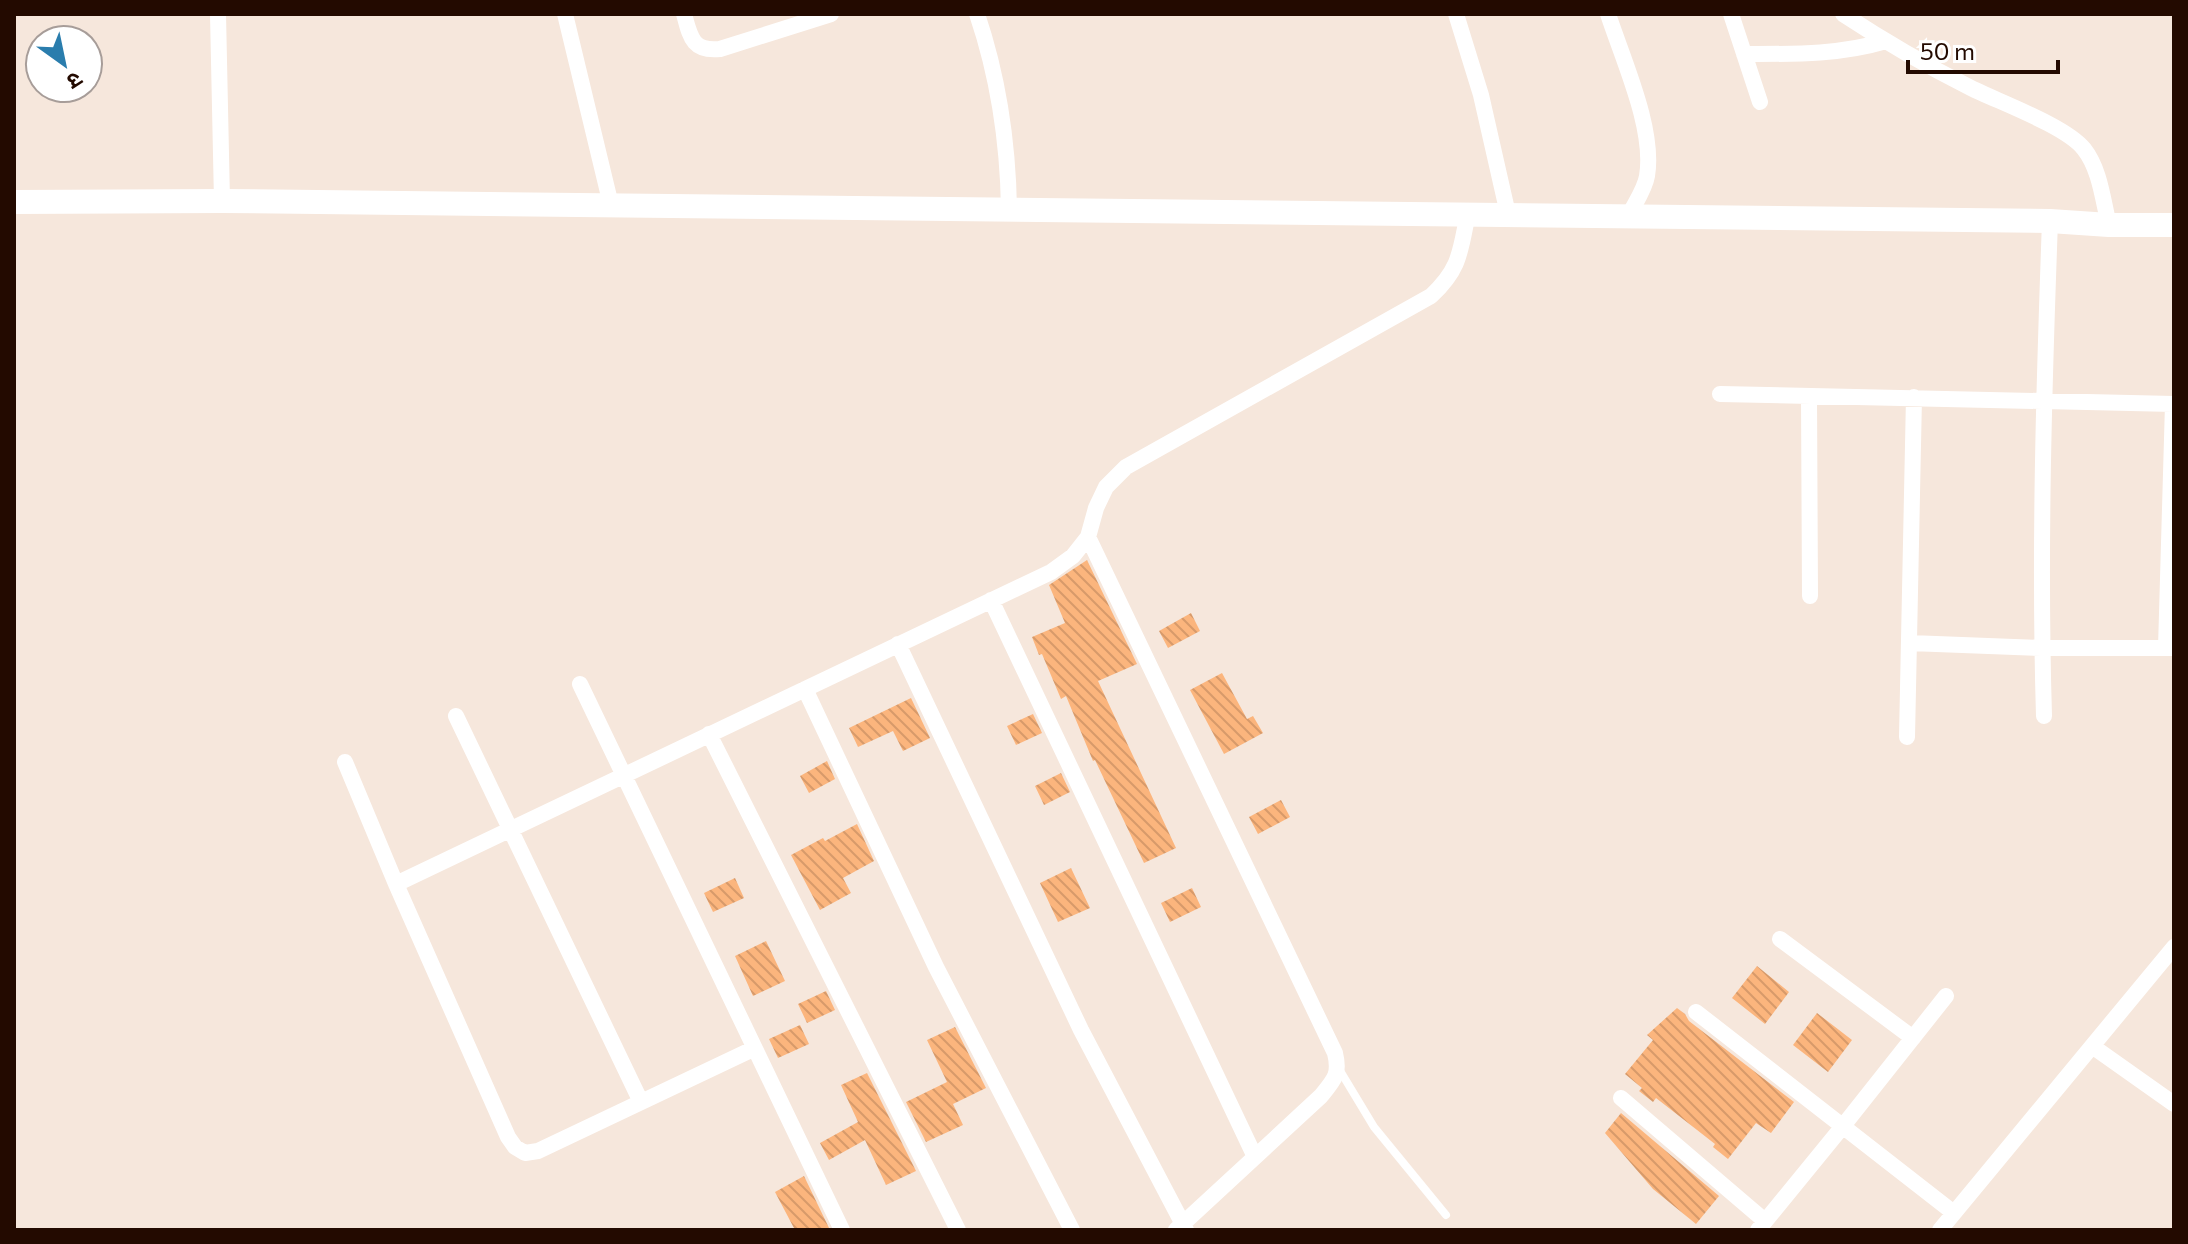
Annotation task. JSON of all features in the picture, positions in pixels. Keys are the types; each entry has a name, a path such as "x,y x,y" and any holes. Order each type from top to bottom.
{"street":[{"path":"218,14 222,189"},
{"path":"565,14 608,193"},
{"path":"684,14 691,37 697,45 708,50 720,49 810,17 831,14"},
{"path":"977,14 997,93 1008,174 1009,209"},
{"path":"1456,14 1481,95 1508,214"},
{"path":"1608,14 1642,116 1648,153 1647,179 1629,215"},
{"path":"1731,14 1760,102"},
{"path":"1843,14 1970,88 2066,133 2084,149 2095,170 2109,225"},
{"path":"1744,54 1831,53 1886,41"},
{"path":"14,202 222,189 608,193 1009,209 1629,215 2174,225"},
{"path":"396,884 1051,572 1073,556 1088,537 1106,487 1126,467 1431,296 1448,279 1458,259 1468,213"},
{"path":"2044,716 2044,400 2050,221"},
{"path":"1720,394 2174,404 2170,648 2042,648 1910,643"},
{"path":"1809,396 1810,596"},
{"path":"1907,737 1914,397"},
{"path":"898,644 1081,1030 1182,1228 1321,1096 1339,1069 1335,1053 1088,537"},
{"path":"991,600 1255,1157"},
{"path":"580,684 842,1230"},
{"path":"805,689 936,967 1072,1230"},
{"path":"456,716 641,1102"},
{"path":"709,734 958,1230"},
{"path":"345,762 396,884 515,1147 525,1153 538,1151 753,1049"},
{"path":"1780,939 1913,1038"},
{"path":"1940,1230 2174,947"},
{"path":"1621,1098 1761,1225 1946,996"},
{"path":"1696,1012 1954,1213"},
{"path":"2092,1046 2174,1104"}],"lane":[{"path":"1339,1069 1374,1127 1446,1215"}],"building":[{"path":"1087,560 1137,664 1098,681 1176,848 1144,863 1093,761 1066,696 1061,699 1032,637 1065,623 1049,585"},
{"path":"1191,613 1200,631 1168,648 1159,631"},
{"path":"1222,673 1247,719 1253,716 1263,733 1224,754 1190,690"},
{"path":"911,698 930,738 903,751 893,731 858,747 849,728"},
{"path":"1033,714 1042,733 1016,745 1007,726"},
{"path":"827,761 835,779 809,793 800,776"},
{"path":"1061,773 1070,792 1044,805 1035,786"},
{"path":"1281,800 1290,817 1258,834 1249,817"},
{"path":"857,824 874,861 843,878 851,893 820,910 791,855"},
{"path":"1071,868 1090,908 1058,922 1040,883"},
{"path":"735,878 744,898 713,912 704,893"},
{"path":"1192,888 1201,907 1170,922 1161,903"},
{"path":"766,941 785,981 753,996 735,956"},
{"path":"1757,966 1789,992 1765,1024 1732,998"},
{"path":"826,991 835,1010 807,1023 798,1004"},
{"path":"1677,1008 1689,1021 1794,1102 1771,1133 1756,1123 1728,1159 1713,1147 1715,1144 1656,1098 1653,1102 1639,1091 1642,1088 1625,1074 1653,1040 1647,1035"},
{"path":"1817,1013 1852,1040 1828,1072 1793,1045"},
{"path":"800,1025 809,1044 778,1058 769,1039"},
{"path":"955,1027 986,1088 953,1104 963,1125 926,1142 906,1102 947,1082 927,1040"},
{"path":"867,1073 916,1171 886,1185 865,1140 829,1160 820,1143 858,1122 841,1085"},
{"path":"1621,1113 1719,1196 1696,1224 1653,1189 1605,1133"},
{"path":"804,1176 830,1230 795,1230 775,1192"}]}
